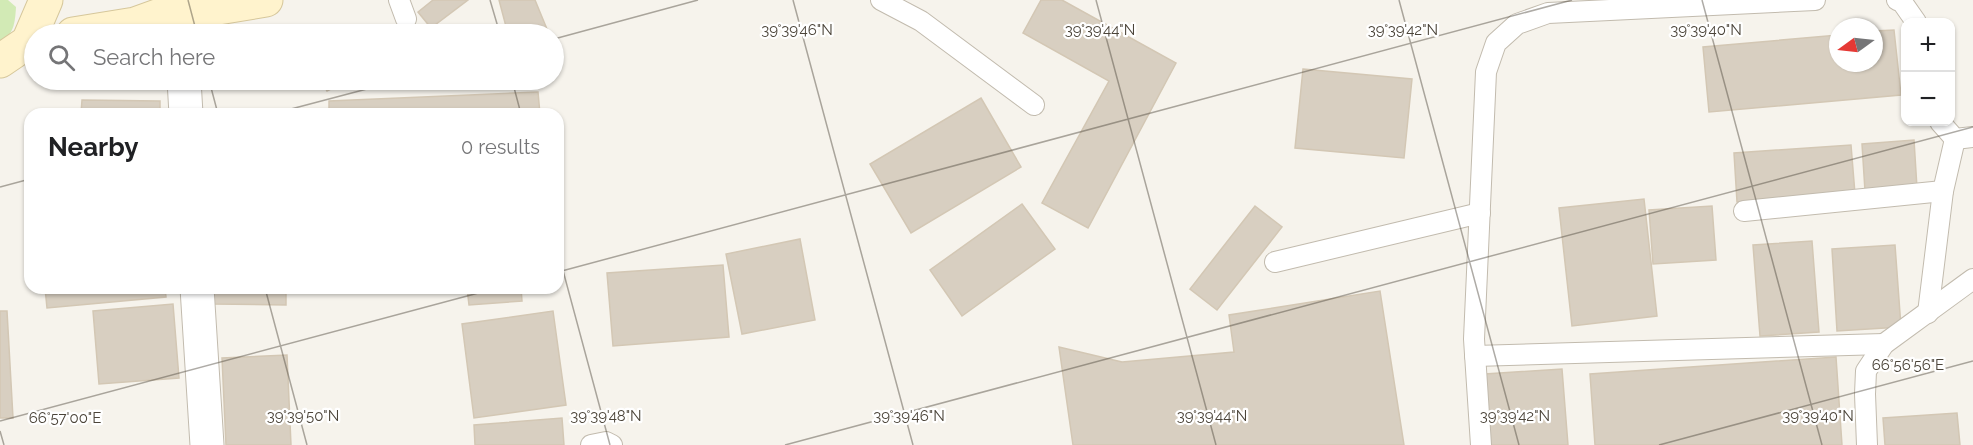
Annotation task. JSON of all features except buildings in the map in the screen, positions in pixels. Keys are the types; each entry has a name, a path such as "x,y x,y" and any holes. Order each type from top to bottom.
{"main road":[{"path":"37,24 46,0"},
{"path":"135,24 170,14 266,0"},
{"path":"0,62 24,46"}],"street":[{"path":"185,90 186,108"},
{"path":"196,294 207,445"}],"lane":[{"path":"399,0 406,19"},
{"path":"881,0 921,21 1034,105"},
{"path":"1481,445 1474,339 1486,72 1496,43 1517,24 1548,13 1815,0"},
{"path":"1897,0 1902,2 1913,18"},
{"path":"1928,314 1943,191 1964,138 1946,126"},
{"path":"1744,212 1943,191"},
{"path":"1275,262 1480,213"},
{"path":"1867,445 1866,371 1884,344 1973,279"},
{"path":"1475,356 1884,344"},
{"path":"591,445 606,442 612,445"}],"green space":[{"path":"0,0 8,0 16,7 13,28 0,43"}]}
